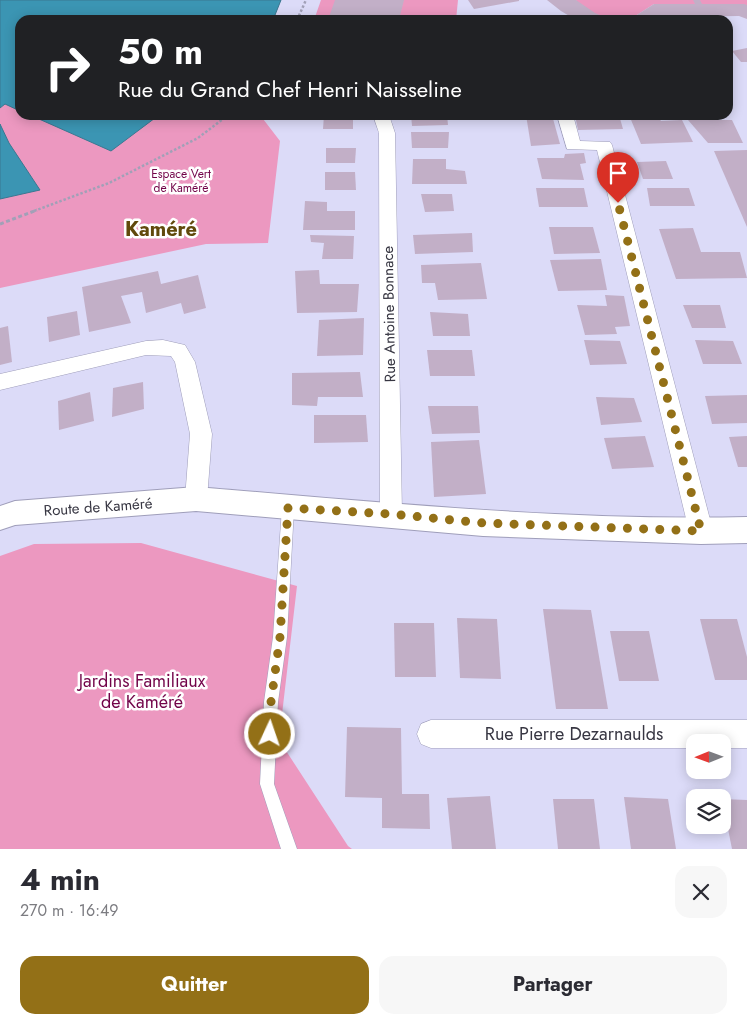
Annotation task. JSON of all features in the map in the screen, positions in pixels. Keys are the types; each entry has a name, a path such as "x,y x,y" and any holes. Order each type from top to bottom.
{"street":[{"name":"Rue Antoine Bonnace","path":"383,120 387,133 391,514"},
{"path":"566,120 573,146 604,145 701,531"},
{"path":"0,382 146,348 163,347 178,350 185,362 201,434 196,499"},
{"name":"Route de Kaméré","path":"0,518 15,513 196,499 483,523 701,531 747,530"},
{"name":"Rue Pierre Dezarnaulds","path":"431,734 747,734"}],"lane":[{"path":"288,508 280,637 271,702 267,784 290,849"}],"path":[{"path":"299,15 306,0"},
{"path":"0,224 109,183 198,138 221,120"}],"green space":[{"name":"Espace Vert de Kaméré","path":"0,0 281,0 275,15 15,15 15,120 264,120 280,141 268,243 206,244 0,288"},
{"path":"321,0 458,0 456,15 316,15"},
{"path":"576,0 747,0 747,5 654,4 637,15 582,15"},
{"name":"Jardins Familiaux de Kaméré","path":"141,543 297,586 279,740 348,846 352,849 0,849 0,556 34,544"}],"water":[{"path":"0,0 281,0 275,15 15,15 15,109 5,104 0,108"},
{"path":"41,120 152,120 111,151"},
{"path":"0,124 9,143 40,190 0,199"}],"building":[{"path":"335,0 404,0 400,15 330,15"},
{"path":"468,0 519,0 519,1 474,9"},
{"path":"547,0 576,0 600,15 568,15"},
{"path":"693,0 700,0 702,4 744,4 747,5 747,19 733,15 637,15 654,4 695,4"},
{"path":"747,48 747,62 741,62 733,51"},
{"path":"324,120 353,120 353,129 323,129"},
{"path":"411,120 448,120 448,125 412,126"},
{"path":"527,120 553,120 560,144 531,146"},
{"path":"576,120 620,120 623,129 578,130"},
{"path":"631,120 682,120 693,142 641,144"},
{"path":"688,120 732,120 743,143 708,143"},
{"path":"411,132 449,132 448,148 412,148"},
{"path":"326,148 356,148 355,163 326,163"},
{"path":"747,150 747,227 714,151"},
{"path":"584,153 586,163 580,164 584,180 542,179 537,158 564,158 565,154"},
{"path":"413,159 446,159 446,169 465,171 467,184 412,184"},
{"path":"666,161 673,179 643,179 637,162"},
{"path":"325,172 355,172 356,190 325,190"},
{"path":"536,188 584,188 588,207 539,207"},
{"path":"647,188 689,188 695,206 650,206"},
{"path":"421,194 452,194 454,211 425,212"},
{"path":"305,201 327,202 327,211 355,211 355,230 303,230"},
{"path":"549,227 593,227 600,253 554,254"},
{"path":"693,228 701,252 740,252 747,278 676,279 659,229"},
{"path":"472,233 473,252 415,254 413,235"},
{"path":"310,235 354,236 353,259 322,259 324,243 311,242"},
{"path":"601,259 607,290 558,291 550,260"},
{"path":"481,263 487,299 438,300 435,283 422,283 421,265"},
{"path":"319,270 320,284 359,284 357,312 297,313 295,271"},
{"path":"158,271 161,284 198,275 206,308 184,314 181,303 146,313 142,292 121,296 131,323 89,332 82,287"},
{"path":"605,295 624,296 630,326 615,327 617,334 585,335 577,305 607,306"},
{"path":"683,305 720,305 726,328 692,328"},
{"path":"77,311 80,335 49,342 47,317"},
{"path":"430,312 468,314 470,336 433,336"},
{"path":"364,318 363,355 317,356 319,320"},
{"path":"8,326 12,362 0,365 0,328"},
{"path":"584,340 620,341 627,364 590,365"},
{"path":"695,340 733,341 742,364 703,364"},
{"path":"427,350 472,350 475,376 430,376"},
{"path":"360,372 363,397 318,397 317,406 292,405 292,373"},
{"path":"143,382 144,409 112,417 113,388"},
{"path":"90,392 94,421 59,430 58,401"},
{"path":"747,395 747,423 712,424 705,396"},
{"path":"596,397 634,398 642,422 601,425"},
{"path":"428,406 478,406 480,433 432,434"},
{"path":"314,415 366,415 368,442 314,443"},
{"path":"645,436 654,467 612,469 604,438"},
{"path":"747,436 747,467 738,467 729,437"},
{"path":"479,440 486,494 434,497 431,442"},
{"path":"543,609 591,610 608,709 556,709"},
{"path":"457,618 497,619 501,679 460,678"},
{"path":"700,619 737,619 747,657 747,680 715,680"},
{"path":"394,623 434,623 436,677 395,677"},
{"path":"610,631 649,631 659,681 619,681"},
{"path":"347,727 401,728 402,794 429,794 430,829 382,828 382,798 345,797"},
{"path":"490,796 496,849 452,849 447,798"},
{"path":"624,797 668,799 676,849 631,849"},
{"path":"553,799 594,799 600,849 558,849"},
{"path":"731,799 747,800 747,849 732,849 729,834 731,834"}],"district":[{"name":"Kaméré","path":"161,229"}],"route":[{"path":"270,734 271,702 280,637 288,508 391,514 483,523 701,531 618,203"}]}
